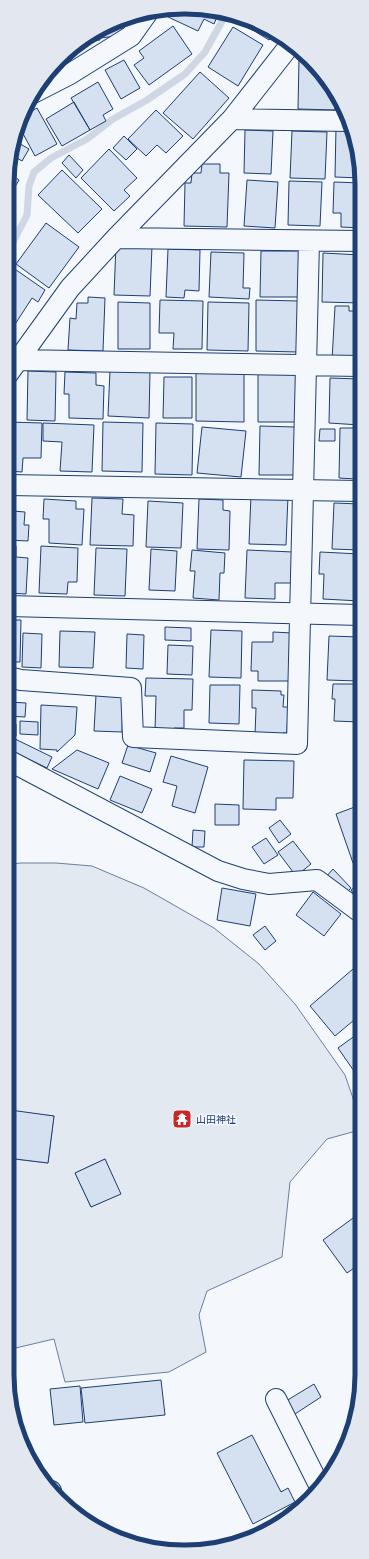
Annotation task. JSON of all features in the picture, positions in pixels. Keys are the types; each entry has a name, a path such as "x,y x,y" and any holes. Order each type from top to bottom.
{"street":[{"path":"45,87 70,74 129,27"},
{"path":"14,366 70,288 116,238 232,119 287,49"},
{"path":"232,119 343,121"},
{"path":"116,238 355,241"},
{"path":"14,678 131,688 133,737 297,744 309,241"},
{"path":"14,367 355,366"},
{"path":"14,485 355,490"},
{"path":"14,606 355,615"},
{"path":"14,763 218,871 243,879 269,884 316,880 355,908"},
{"path":"276,1399 317,1482"}],"shaded area":[{"name":"山田神社","path":"20,863 56,863 92,866 144,888 214,928 259,964 295,1004 345,1075 355,1104 355,1131 327,1139 290,1182 282,1257 207,1291 199,1315 206,1352 169,1372 65,1382 54,1339 14,1348 14,1159 48,1163 54,1116 14,1111 14,864","holes":["105,1159 120,1194 91,1207 75,1173"]}],"building":[{"path":"173,14 196,14 217,17 214,24 204,19 198,31 166,16"},
{"path":"245,25 270,37 269,40"},
{"path":"122,26 123,35 101,38 101,36"},
{"path":"173,26 192,54 149,85 134,65 144,58 139,51"},
{"path":"233,27 263,45 238,86 208,67"},
{"path":"100,37 100,40 93,41"},
{"path":"300,59 320,81 332,99 335,105 335,110 298,109"},
{"path":"124,60 140,88 121,99 105,70"},
{"path":"200,72 229,98 193,139 163,113"},
{"path":"98,82 113,109 103,115 106,121 90,130 71,98"},
{"path":"74,102 90,130 62,146 46,119"},
{"path":"37,108 57,144 35,156 22,132 31,111"},
{"path":"156,110 183,136 166,153 157,145 146,156 128,139"},
{"path":"336,127 345,128 352,151 355,178 335,177"},
{"path":"245,130 273,131 271,174 244,173"},
{"path":"292,131 327,132 325,179 290,178"},
{"path":"124,136 137,149 126,160 113,148"},
{"path":"19,143 29,149 22,161 16,157"},
{"path":"109,149 137,178 124,190 130,196 114,211 81,178"},
{"path":"69,155 83,170 76,178 62,163"},
{"path":"202,164 220,164 220,173 229,173 227,227 184,226 185,183 191,183 192,173 201,173"},
{"path":"62,170 102,209 78,233 38,195"},
{"path":"14,176 19,180 14,188"},
{"path":"247,180 278,182 275,228 244,226"},
{"path":"289,181 322,182 320,226 288,225"},
{"path":"334,182 355,183 355,228 341,227 341,213 333,213"},
{"path":"46,223 79,247 49,288 16,264"},
{"path":"116,245 152,246 150,296 114,295"},
{"path":"168,249 200,250 199,291 185,290 184,298 166,297"},
{"path":"261,251 300,251 300,297 260,297"},
{"path":"211,252 244,253 243,288 250,288 249,299 209,297"},
{"path":"323,253 355,255 355,303 322,302"},
{"path":"14,268 45,290 38,302 32,298 14,326"},
{"path":"88,297 105,298 103,351 68,350 70,318 76,319 77,303 88,303"},
{"path":"160,300 203,301 202,349 173,349 174,333 159,333"},
{"path":"256,300 299,301 298,352 256,351"},
{"path":"118,302 150,303 150,349 118,349"},
{"path":"208,302 249,303 248,351 207,350"},
{"path":"335,306 349,306 349,311 355,311 355,363 332,361"},
{"path":"110,370 150,371 149,418 108,416"},
{"path":"28,371 56,372 55,421 27,420"},
{"path":"196,371 244,372 244,422 196,421"},
{"path":"65,372 96,373 96,385 104,386 103,419 69,418 69,394 64,394"},
{"path":"258,373 298,373 297,422 258,422"},
{"path":"164,377 192,377 192,418 163,418"},
{"path":"330,378 355,379 355,425 329,423"},
{"path":"14,422 42,423 41,458 23,458 22,472 14,471"},
{"path":"103,422 143,423 142,472 102,471"},
{"path":"43,423 94,425 92,472 60,471 62,442 43,441"},
{"path":"156,423 193,424 192,475 155,474"},
{"path":"260,426 295,427 294,475 259,475"},
{"path":"202,427 246,431 241,477 197,473"},
{"path":"340,428 355,428 355,479 339,478"},
{"path":"320,429 335,429 335,441 319,441"},
{"path":"251,495 288,496 286,545 249,544"},
{"path":"92,498 123,499 122,514 134,515 133,546 90,545"},
{"path":"44,499 76,501 76,509 84,509 82,545 49,543 49,519 43,519"},
{"path":"199,499 223,500 223,510 230,511 229,550 197,549"},
{"path":"148,501 183,503 181,548 146,547"},
{"path":"334,503 355,504 355,550 332,549"},
{"path":"14,511 25,512 24,525 29,525 28,541 14,540"},
{"path":"14,546 16,546 16,557 28,558 26,594 14,593"},
{"path":"41,546 78,548 77,582 68,582 67,594 39,593"},
{"path":"96,548 127,549 125,596 94,595"},
{"path":"151,549 177,551 175,591 149,590"},
{"path":"192,550 225,553 224,573 220,573 219,600 193,598 195,571 190,571"},
{"path":"247,550 293,552 292,583 275,583 275,599 245,598"},
{"path":"320,552 355,554 355,601 323,599 324,574 319,574"},
{"path":"14,620 21,620 20,662 14,662"},
{"path":"165,627 191,628 191,641 165,640"},
{"path":"211,630 242,631 241,678 209,677"},
{"path":"60,631 95,632 93,668 59,667"},
{"path":"273,632 292,633 291,681 258,681 258,671 251,671 252,642 273,642"},
{"path":"23,633 42,634 41,668 22,667"},
{"path":"127,634 144,635 143,669 126,668"},
{"path":"329,636 355,637 355,681 327,680"},
{"path":"168,645 193,646 192,675 167,674"},
{"path":"146,678 193,679 192,710 184,710 184,728 174,728 174,732 155,731 156,696 145,696"},
{"path":"333,684 355,684 355,722 334,721 335,699 332,699"},
{"path":"210,685 240,685 239,724 209,723"},
{"path":"252,690 281,691 281,695 284,695 283,707 288,707 287,733 283,733 283,736 255,735 256,708 252,708"},
{"path":"96,695 123,696 122,732 94,731"},
{"path":"14,702 26,703 25,717 14,716"},
{"path":"41,705 77,707 75,735 57,752 57,750 40,749"},
{"path":"20,721 38,722 38,735 20,734"},
{"path":"14,724 16,724 16,736 14,736"},
{"path":"14,738 52,757 47,768 14,752"},
{"path":"128,745 156,753 150,772 122,763"},
{"path":"77,750 109,763 98,789 52,769"},
{"path":"171,756 208,767 195,813 172,806 177,786 163,782"},
{"path":"244,760 294,761 293,798 276,798 276,810 243,809"},
{"path":"120,776 152,789 142,813 110,800"},
{"path":"215,804 239,805 239,825 215,825"},
{"path":"355,807 355,862 353,863 336,814"},
{"path":"280,820 291,834 279,843 269,828"},
{"path":"193,830 205,831 204,847 192,847"},
{"path":"266,838 278,855 264,864 252,847"},
{"path":"293,841 311,864 296,876 278,852"},
{"path":"333,869 351,888 344,895 325,878"},
{"path":"355,887 355,896 351,890"},
{"path":"222,888 256,894 250,926 217,920"},
{"path":"313,892 341,914 324,936 296,915"},
{"path":"265,926 276,941 265,950 253,935"},
{"path":"355,967 355,1019 335,1036 310,1006"},
{"path":"355,1036 355,1073 338,1048"},
{"path":"14,1111 54,1116 48,1163 14,1159"},
{"path":"105,1159 121,1194 91,1207 75,1173"},
{"path":"355,1217 355,1267 347,1273 323,1240"},
{"path":"161,1380 165,1415 85,1423 81,1388"},
{"path":"314,1384 321,1397 295,1414 286,1401"},
{"path":"80,1386 83,1422 54,1425 50,1389"},
{"path":"252,1435 281,1492 288,1488 295,1502 253,1524 217,1453"}],"waterway":[{"path":"14,240 27,215 29,186 34,172 51,158 87,139 113,119 147,100 185,74 205,52 224,19"}],"place":[{"name":"山田神社","path":"182,1119"}]}
